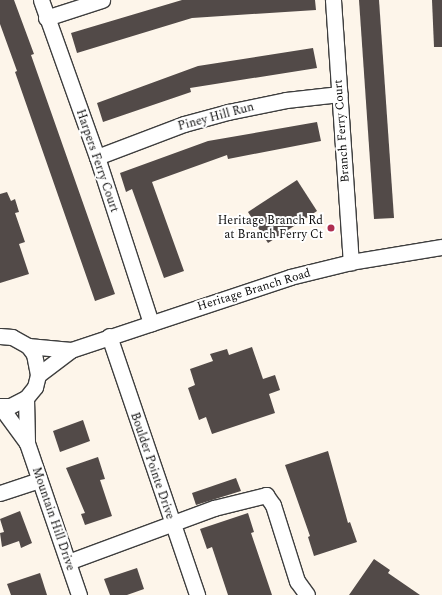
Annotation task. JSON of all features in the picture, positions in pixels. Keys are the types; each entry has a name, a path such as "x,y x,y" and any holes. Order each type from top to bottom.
{"street":[{"name":"Harpers Ferry Court","path":"40,0 97,157 151,323"},
{"path":"46,18 102,0"},
{"name":"Branch Ferry Court","path":"333,0 351,262"},
{"name":"Piney Hill Run","path":"97,157 184,124 228,112 286,100 340,94"},
{"name":"Heritage Branch Road","path":"38,375 71,350 109,336 290,277 351,262 442,247"},
{"path":"0,406 18,403 26,398 35,387 38,375 34,354 28,346 17,338 1,334"},
{"name":"Boulder Pointe Drive","path":"109,336 197,595"},
{"name":"Heritage Branch Road","path":"28,346 71,350"},
{"name":"Mountain Hill Drive","path":"26,398 27,443 79,595"},
{"name":"Mountain Hill Drive","path":"0,406 27,443"},
{"path":"0,493 39,480"},
{"path":"68,562 172,525 214,508 266,495 273,504 297,581 307,595"}],"building":[{"path":"0,0 14,0 34,54 31,55 115,294 95,301 15,72 17,71 0,24"},
{"path":"182,0 315,0 316,10 192,18 77,53 71,33"},
{"path":"359,0 379,0 394,218 374,219"},
{"path":"432,0 442,0 442,47 434,47"},
{"path":"313,48 317,68 190,88 191,92 103,122 97,103 198,66"},
{"path":"317,122 321,141 228,159 227,155 152,182 184,271 164,278 132,189 126,192 120,173 208,141"},
{"path":"297,180 317,211 268,243 248,212"},
{"path":"7,192 11,201 15,199 19,212 15,213 25,242 19,244 29,274 0,283 0,194"},
{"path":"252,347 263,379 275,375 280,390 269,394 275,413 212,434 206,417 199,420 188,388 195,385 190,369 213,361 210,354 227,349 229,355"},
{"path":"83,420 90,441 60,452 53,431"},
{"path":"328,451 348,523 350,522 357,542 314,556 308,537 310,536 285,465"},
{"path":"98,457 105,479 100,480 112,516 85,525 81,514 85,513 66,468"},
{"path":"236,478 241,491 196,505 192,493"},
{"path":"20,511 32,543 21,548 19,541 2,547 0,533 4,532 0,519"},
{"path":"248,513 254,532 251,533 272,595 228,595 212,547 207,549 200,529"},
{"path":"374,559 390,570 388,573 420,595 349,595"},
{"path":"137,568 144,589 127,595 110,595 104,579"},
{"path":"40,573 47,595 11,595 7,584"}],"place":[{"name":"Heritage Branch Rd at Branch Ferry Ct","path":"331,228"}]}
